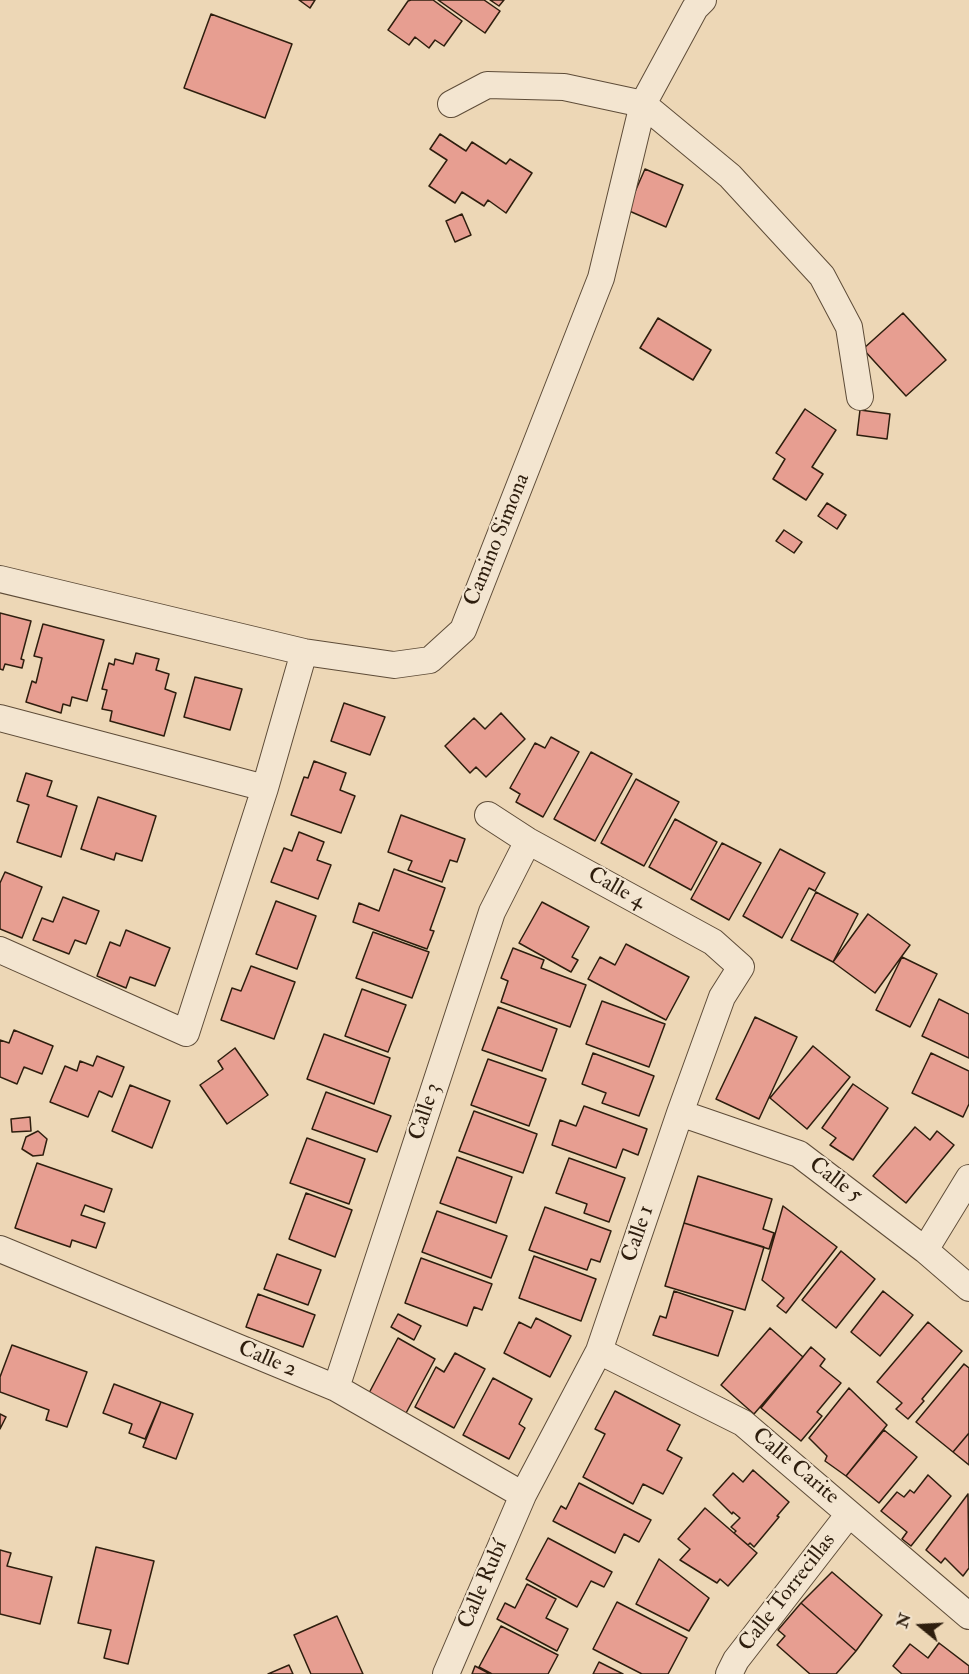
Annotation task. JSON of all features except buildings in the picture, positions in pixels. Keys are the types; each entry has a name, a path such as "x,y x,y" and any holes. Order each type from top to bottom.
{"street":[{"name":"Camino Simona","path":"0,579 304,652 394,665 430,660 463,630 601,278 643,104 695,8 703,0"},
{"path":"452,104 487,85 564,87 643,104 730,176 822,276 849,327 860,397"},
{"path":"0,950 186,1033 265,788 304,652"},
{"path":"0,718 265,788"},
{"name":"Calle 4","path":"488,815 528,841 713,942 741,967"},
{"name":"Calle 3","path":"336,1388 492,912 528,841"},
{"name":"Calle 1","path":"523,1495 599,1351 722,997 741,967"},
{"name":"Calle 5","path":"680,1113 800,1154 925,1250 969,1288"},
{"path":"925,1250 969,1178"},
{"name":"Calle 2","path":"0,1249 336,1388 523,1495"},
{"name":"Calle Carite","path":"599,1351 743,1423 969,1616"},
{"name":"Calle Rubí","path":"446,1674 523,1495"},
{"name":"Calle Torrecillas","path":"729,1674 736,1660 849,1514"}]}
